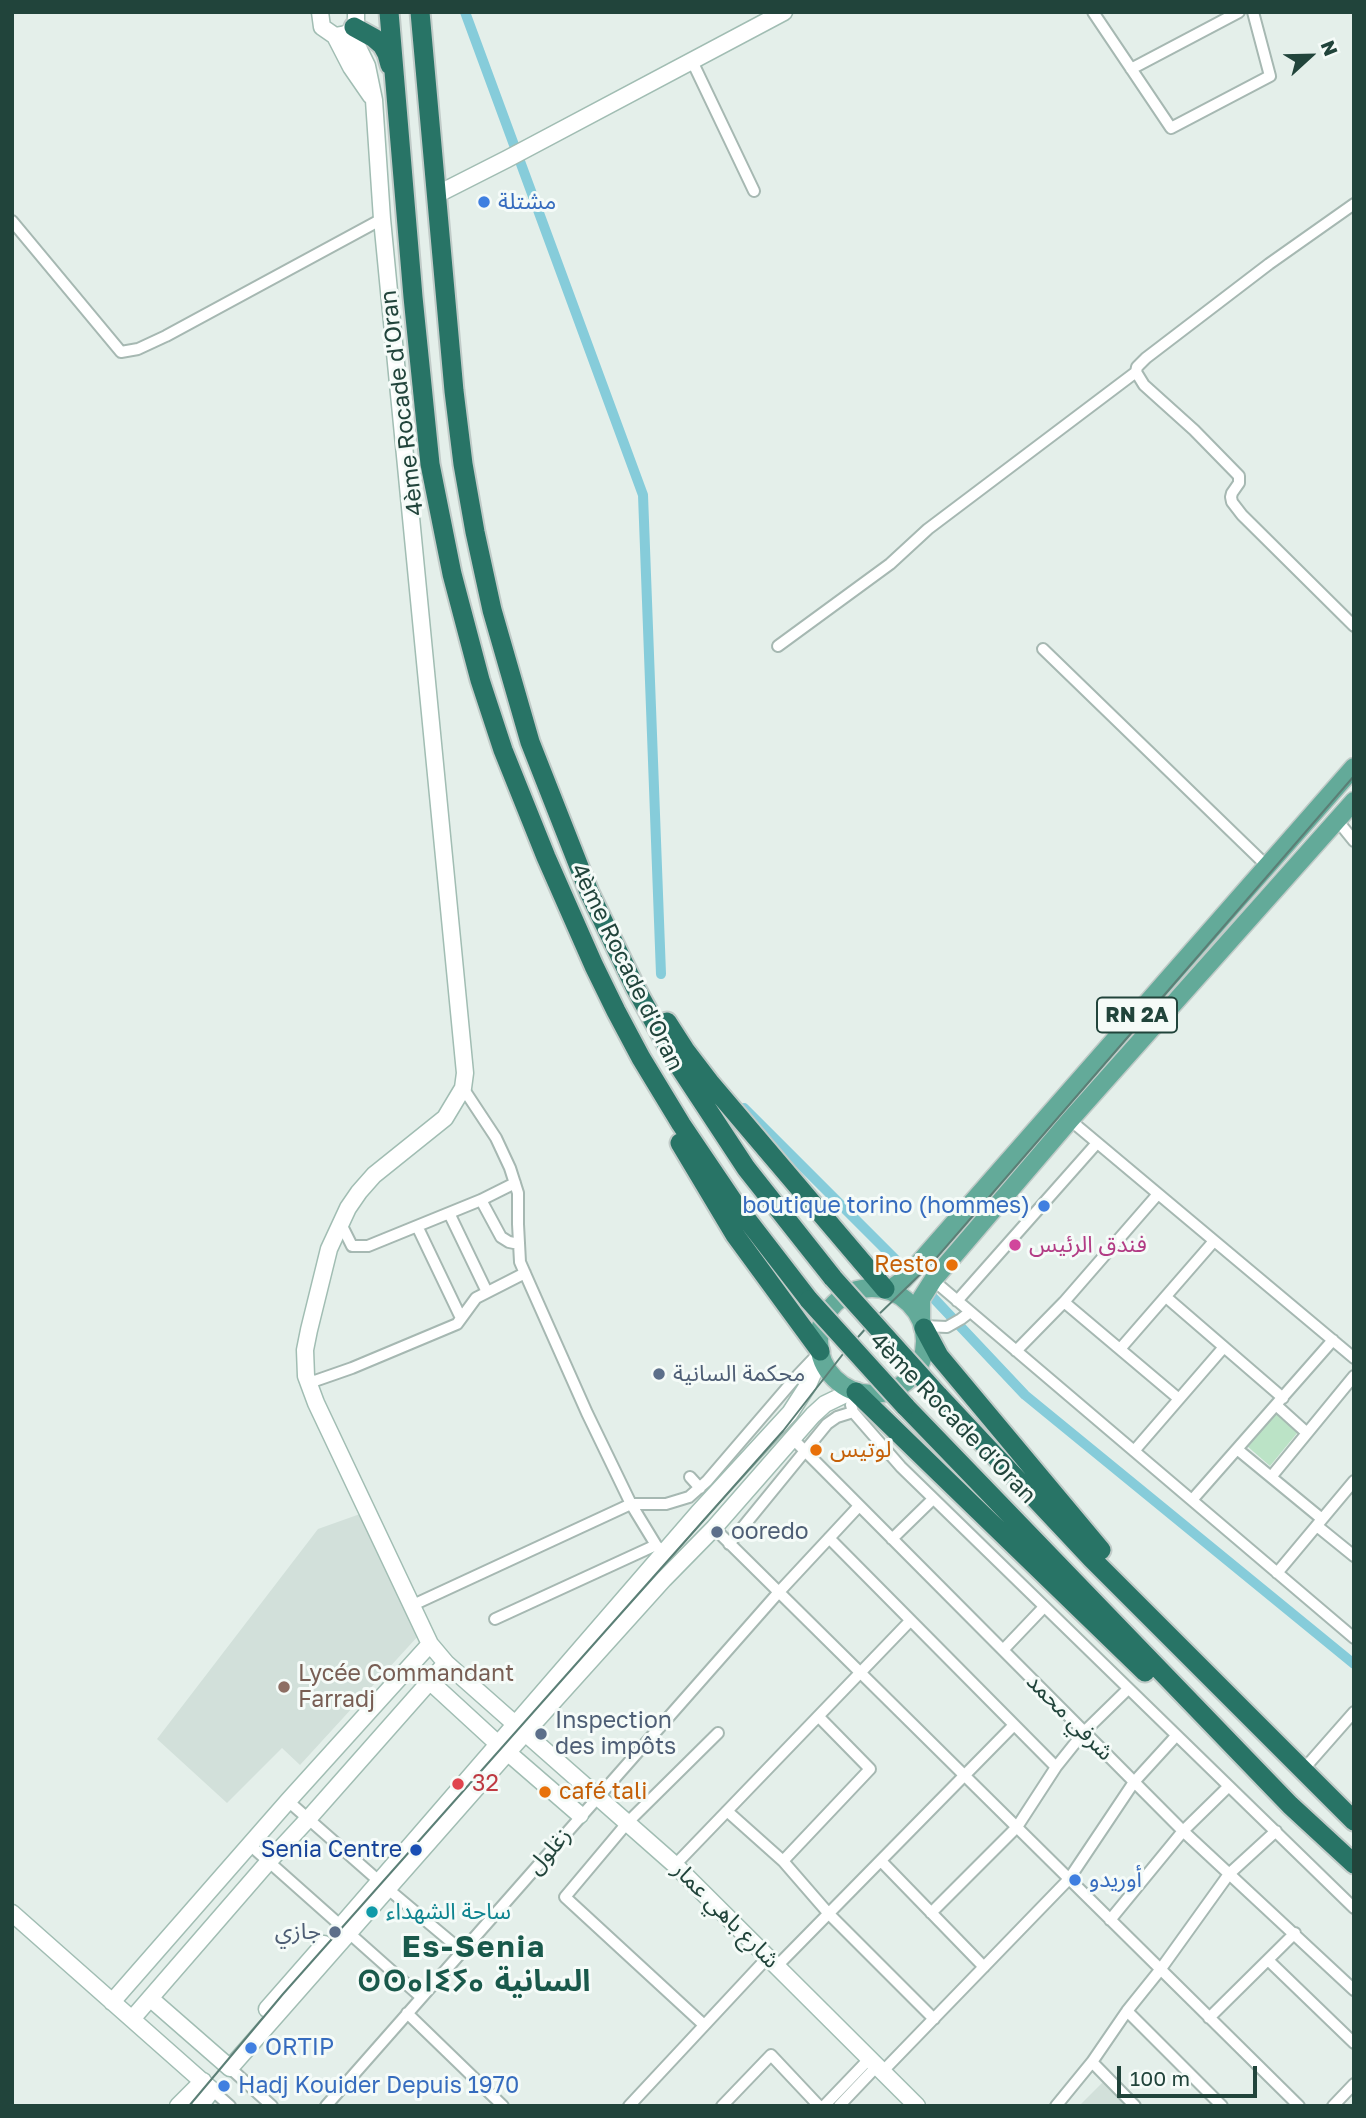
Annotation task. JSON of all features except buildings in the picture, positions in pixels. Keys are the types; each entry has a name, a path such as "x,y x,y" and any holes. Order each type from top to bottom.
{"highway":[{"name":"4ème Rocade d'Oran","path":"389,12 415,323 430,464 452,574 480,680 503,750 594,966 641,1058 735,1204 809,1300 905,1406 1290,1805 1354,1864"},
{"name":"4ème Rocade d'Oran","path":"420,12 454,391 463,464 492,610 530,742 589,892 636,989 675,1060 746,1168 833,1278 1091,1558 1354,1821"},
{"path":"349,26 382,45 395,85"},
{"path":"589,892 685,1050 739,1118 892,1286"},
{"path":"594,966 653,1096 698,1175 735,1235 820,1353"},
{"path":"923,1324 939,1356 1155,1615 1172,1639"},
{"path":"854,1397 1290,1805"}],"main road":[{"path":"436,195 784,12"},
{"path":"318,14 326,31 349,26 352,67 374,100 382,219 465,1073 463,1088"},
{"name":"RN 2A","path":"892,1286 919,1263 1354,767"},
{"name":"RN 2A","path":"928,1287 1070,1120 1354,801"},
{"name":"شارع باهي عمار","path":"463,1088 445,1118 374,1175 348,1208 329,1249 305,1350 306,1376 316,1403 430,1644 446,1663 675,1864 917,2106"},
{"path":"854,1397 832,1377 820,1353 819,1336 830,1308 841,1297 855,1290 892,1286 923,1324"},
{"path":"178,2106 207,2085 503,1748 714,1528 819,1408 854,1397 893,1391 913,1376 924,1353 919,1306 928,1287"},
{"path":"521,1729 660,1549 790,1413 808,1385 820,1353"},
{"path":"112,2002 430,1644"},
{"path":"132,2019 446,1663"},
{"path":"412,1665 580,1815"},
{"path":"12,1913 207,2085"},
{"path":"150,1999 226,2064"},
{"path":"200,2106 207,2085"}],"street":[{"path":"1093,12 1171,128 1270,76 1253,12"},
{"path":"1131,68 1239,12"},
{"path":"692,61 754,191"},
{"path":"778,646 890,564 928,529 1136,372 1140,363 1269,264 1354,204"},
{"path":"12,221 121,352 138,349 166,336 382,219"},
{"path":"1136,372 1144,385 1239,476 1239,483 1231,498 1242,515 1354,626"},
{"path":"1043,649 1267,866"},
{"path":"1336,820 1354,841"},
{"path":"463,1088 496,1138 515,1183 518,1193 520,1262 587,1413 632,1504 660,1549 495,1619"},
{"path":"1070,1120 1354,1358"},
{"path":"957,1301 1097,1143"},
{"path":"329,1249 368,1246 481,1200 515,1183"},
{"path":"1016,1351 1158,1194"},
{"path":"481,1200 501,1237 519,1244"},
{"path":"449,1213 487,1292"},
{"path":"341,1224 352,1247"},
{"path":"417,1226 461,1318"},
{"path":"1120,1349 1214,1241"},
{"path":"309,1383 457,1324 476,1298 525,1273"},
{"path":"928,1287 957,1301"},
{"path":"1166,1297 1224,1347 1307,1433"},
{"path":"957,1301 961,1319 1016,1351 1278,1573 1352,1632"},
{"path":"1063,1302 1179,1399"},
{"path":"923,1324 942,1328 961,1319"},
{"path":"1192,1500 1333,1340"},
{"path":"1134,1451 1224,1347"},
{"path":"413,1605 632,1504 666,1504 689,1497 820,1353"},
{"path":"1271,1477 1354,1376"},
{"path":"729,1544 804,1450 854,1397 901,1467 1354,1908"},
{"name":"شرفي محمد","path":"792,1438 1134,1782 1354,1990"},
{"path":"1237,1449 1271,1477 1354,1556"},
{"path":"690,1477 700,1488"},
{"path":"1278,1573 1354,1481"},
{"path":"892,1539 933,1499"},
{"name":"زغلول","path":"326,2106 580,1815 859,1506"},
{"path":"714,1528 1299,2106"},
{"path":"829,1538 1056,1767"},
{"path":"1003,1650 1044,1606"},
{"path":"675,1864 910,1621"},
{"path":"931,1913 1017,1827 1056,1767 1084,1732 1128,1689"},
{"path":"1303,1770 1354,1712"},
{"path":"783,1861 870,1769 818,1717"},
{"path":"628,2106 704,2025 772,1961 829,1914 1014,1725"},
{"path":"704,2025 565,1897 628,1822 718,1733"},
{"path":"722,2106 771,2055 821,2106 934,2019 1069,1879 1134,1782 1176,1735"},
{"path":"1110,1920 1184,1831 1228,1787"},
{"path":"288,1801 462,1951"},
{"path":"727,1811 783,1861 829,1914 934,2019"},
{"path":"1056,2106 1092,2062 1229,1874 1276,1831"},
{"path":"250,1844 421,1997"},
{"path":"881,1861 984,1967"},
{"path":"1209,2018 1295,1933"},
{"path":"1268,1960 1354,2043"},
{"path":"1127,2011 1222,2106"},
{"path":"407,2013 503,2106"},
{"path":"1092,2062 1135,2106"},
{"path":"226,2064 272,2106"},
{"path":"839,2106 877,2065"},
{"path":"1333,2106 1354,2084"},
{"path":"207,2085 230,2106"}],"shaded area":[{"name":"Lycée Commandant Farradj","path":"360,1514 419,1635 300,1765 282,1748 227,1803 157,1739 318,1529"},
{"path":"1103,2082 1127,2106 1079,2106"}],"green space":[{"path":"1277,1412 1298,1432 1270,1466 1247,1446"}],"waterway":[{"path":"465,12 643,495 661,974"},
{"path":"744,1108 912,1276"},
{"path":"925,1289 1025,1395 1354,1664"}],"tram line":[{"path":"189,2106 283,1994 783,1431 843,1354 875,1318 932,1263 1354,776"}],"place":[{"name":"مشتلة","path":"484,202"},
{"name":"boutique torino (hommes)","path":"1044,1206"},
{"name":"فندق الرئيس","path":"1015,1245"},
{"name":"Resto","path":"952,1265"},
{"name":"محكمة السانية","path":"659,1374"},
{"name":"لوتيس","path":"816,1450"},
{"name":"ooredo","path":"717,1532"},
{"name":"Lycée Commandant Farradj","path":"284,1687"},
{"name":"Inspection des impôts","path":"541,1734"},
{"name":"32","path":"458,1784"},
{"name":"café tali","path":"545,1792"},
{"name":"Senia Centre","path":"416,1850"},
{"name":"أوريدو","path":"1075,1880"},
{"name":"ساحة الشهداء","path":"372,1912"},
{"name":"جازي","path":"335,1932"},
{"name":"ORTIP","path":"251,2048"},
{"name":"Hadj Kouider Depuis 1970","path":"224,2086"}],"district":[{"name":"Es-Senia ⵙⵙⴰⵏⵉⵢⴰ السانية","path":"474,1964"}]}
